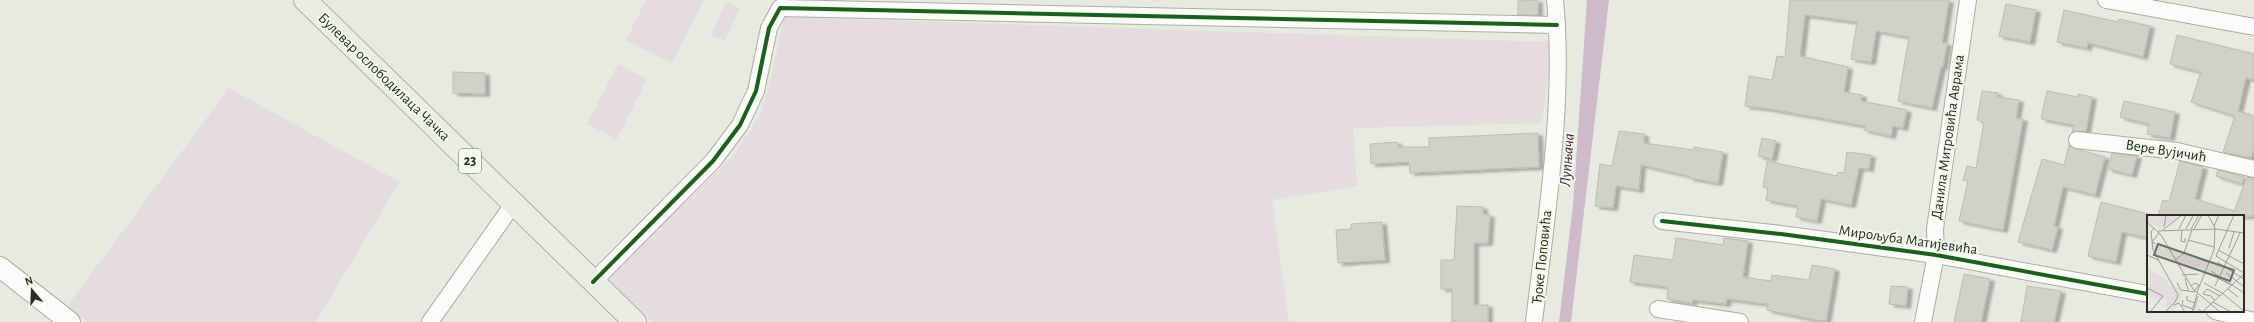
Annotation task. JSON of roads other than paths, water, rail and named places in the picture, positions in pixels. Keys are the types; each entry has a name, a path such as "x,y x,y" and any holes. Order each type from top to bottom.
{"main road":[{"name":"Булевар ослободилаца Чачка","path":"305,0 593,282 636,322"}],"street":[{"name":"Ђоке Поповића","path":"1534,322 1554,133 1557,25 1555,0"},
{"name":"Данила Митровића Аврама","path":"1923,322 1936,255 1935,229 1968,0"},
{"path":"2106,0 2254,27"},
{"path":"593,282 713,161 740,125 756,91 769,28 778,4 1557,25"},
{"name":"Вере Вујичић","path":"2077,140 2177,151 2254,169"},
{"path":"430,322 514,203"},
{"name":"Мирољуба Матијевића","path":"1662,221 1781,234 1936,255 2147,294"},
{"path":"0,267 70,322"},
{"path":"1658,308 1740,322"},
{"path":"2219,312 2254,321"}],"water label":[{"name":"Лупњача","path":"1567,160"}]}
